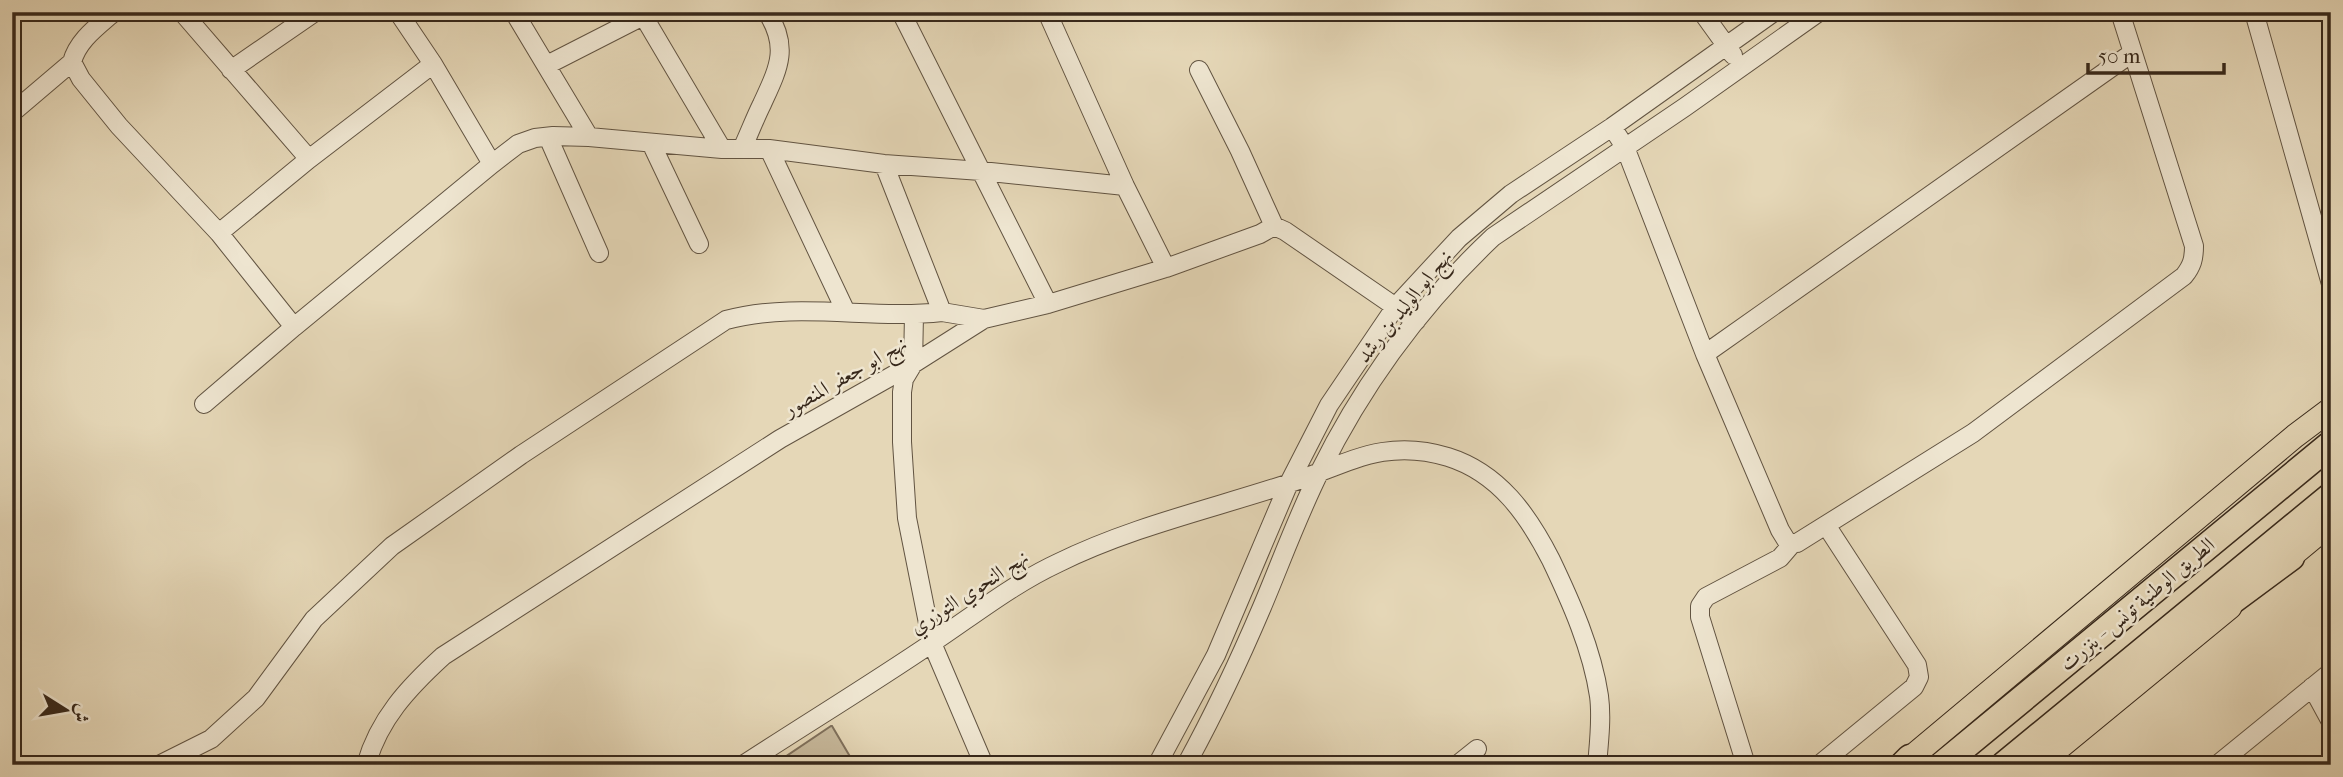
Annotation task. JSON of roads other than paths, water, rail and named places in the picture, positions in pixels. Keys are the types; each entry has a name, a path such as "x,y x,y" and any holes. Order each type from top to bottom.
{"highway":[{"name":"الطريق الوطنية تونس - بنزرت","path":"1942,765 2331,444"},
{"name":"الطريق الوطنية تونس - بنزرت","path":"2004,765 2331,496"},
{"path":"2010,765 2291,557"}],"main road":[{"path":"1905,763 2331,409"},
{"path":"2038,765 2331,523"}],"street":[{"path":"12,113 72,62 80,43 114,12"},
{"path":"182,12 309,159"},
{"path":"232,70 315,12"},
{"path":"398,12 433,64 492,164"},
{"path":"514,12 589,137"},
{"path":"742,149 775,78 781,57 780,40 775,24 767,12"},
{"path":"901,12 1048,304"},
{"path":"1046,12 1125,186 1166,268"},
{"path":"1702,12 1741,66"},
{"name":"نهج ابو الوليد بن رشد","path":"1157,765 1216,655 1289,483 1329,405 1396,306 1485,214 1774,12"},
{"name":"نهج ابو الوليد بن رشد","path":"1186,765 1233,672 1320,471 1381,366 1416,321 1493,237 1819,12"},
{"path":"1745,765 1700,617 1700,606 1706,597 1780,558 1792,544 1973,433 2184,276 2191,267 2194,246 2120,12"},
{"path":"2254,12 2331,284"},
{"path":"547,65 642,14 722,149"},
{"path":"1705,354 2132,53"},
{"path":"72,62 81,79 119,126 219,233 294,327"},
{"path":"219,233 309,159 433,64"},
{"path":"1199,71 1274,226 1416,321"},
{"path":"1612,127 1625,147 1705,354 1780,530 1788,543 1792,544"},
{"path":"204,404 518,144 548,137 589,137 722,149 769,149 884,164 1125,186"},
{"path":"548,137 599,253"},
{"path":"651,143 699,244"},
{"path":"769,149 845,312"},
{"path":"884,164 942,312"},
{"name":"نهج ابو جعفر المنصور","path":"366,765 384,720 411,686 443,656 780,439 913,364 984,319 1048,304 1166,268 1260,234 1274,226"},
{"path":"159,765 211,739 256,698 299,637 339,594 401,540 520,455 726,320 755,313 845,312 914,315 942,312 984,319"},
{"path":"914,315 913,364 904,379 902,392 907,518 932,643 984,765"},
{"name":"نهج النحوي التوزري","path":"743,765 1024,580 1060,562 1102,543 1289,483 1366,453 1393,450 1447,457 1471,466 1495,482 1515,502 1534,528 1552,563 1587,649 1599,696 1597,765"},
{"path":"1819,765 1914,687 1919,677 1917,665 1826,525"},
{"path":"2217,765 2331,672"},
{"path":"2312,687 2331,722"},
{"path":"1457,765 1477,749"}]}
